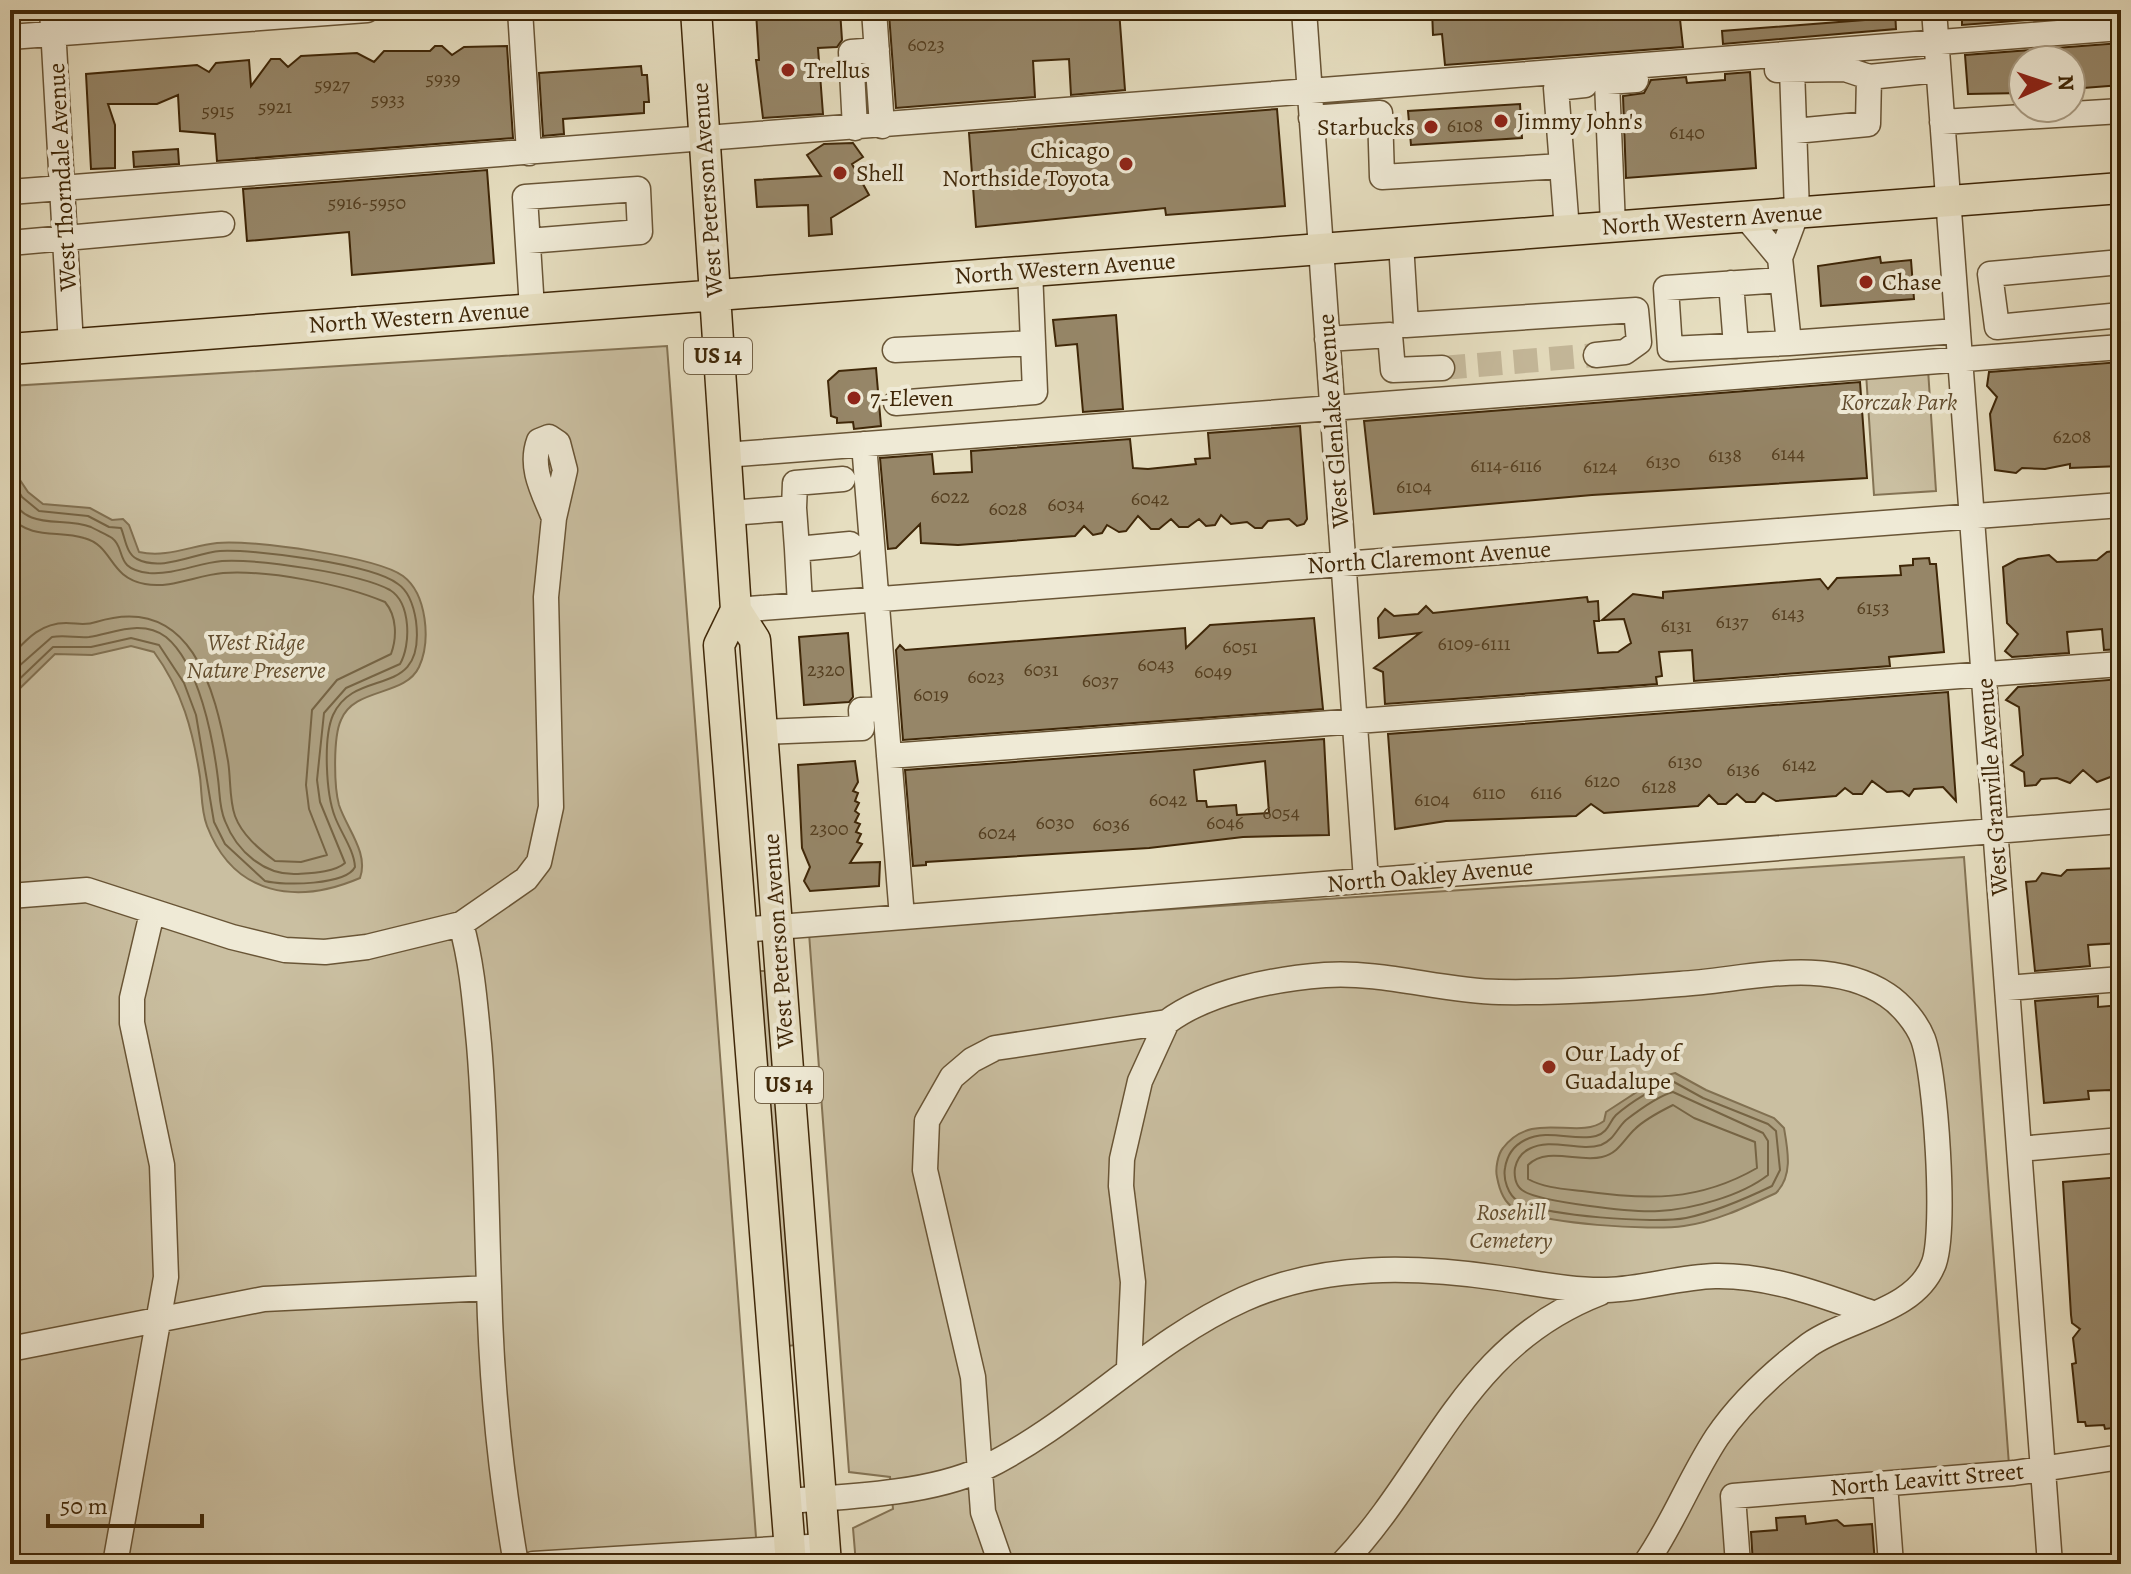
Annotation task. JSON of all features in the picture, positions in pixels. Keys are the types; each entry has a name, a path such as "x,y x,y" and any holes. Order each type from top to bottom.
{"main road":[{"name":"West Peterson Avenue","path":"696,10 736,610 755,640 826,1555"},
{"name":"North Western Avenue","path":"10,349 2121,188"},
{"name":"West Peterson Avenue","path":"736,610 719,645 790,1556"}],"street":[{"path":"10,37 53,22 367,10"},
{"path":"520,10 529,153"},
{"path":"874,10 882,126"},
{"name":"West Glenlake Avenue","path":"1304,10 1366,880"},
{"name":"West Granville Avenue","path":"1934,10 2050,1564"},
{"name":"West Thorndale Avenue","path":"53,22 71,345"},
{"path":"10,192 2121,28"},
{"path":"855,128 851,52 877,50"},
{"path":"1562,166 1382,177 1380,113 1390,100 1607,82 1792,69 1845,69 1869,77 1938,70"},
{"path":"1789,343 1781,269 1797,212 1792,69"},
{"path":"1795,131 1868,124 1869,77"},
{"path":"1607,82 1613,226"},
{"path":"1556,88 1567,230"},
{"path":"1942,122 2121,111"},
{"path":"1311,118 1380,113"},
{"path":"528,241 640,232 638,189 525,197 532,309"},
{"path":"1745,216 1781,269"},
{"path":"10,243 222,224"},
{"path":"1401,243 1398,330 1393,370 1442,368"},
{"path":"2121,262 1990,274 1997,327 2121,315"},
{"path":"1781,269 1731,283 1666,288 1670,349 1957,331"},
{"path":"896,403 1035,392 1030,270"},
{"path":"1731,283 1736,346"},
{"path":"1327,339 1636,310 1639,342 1625,352 1596,355"},
{"path":"895,350 1033,343"},
{"path":"725,455 2121,347"},
{"path":"864,444 902,917"},
{"path":"800,605 795,483 843,479"},
{"name":"North Claremont Avenue","path":"736,610 2121,505"},
{"path":"730,513 794,508"},
{"path":"10,896 87,890 124,899 152,913 285,950 325,952 367,947 461,924 536,869 546,836 551,807 546,597 554,518"},
{"path":"797,549 850,544"},
{"path":"889,756 2121,664"},
{"path":"762,732 862,728 861,710 885,709"},
{"name":"North Oakley Avenue","path":"740,930 2121,821"},
{"path":"115,1564 166,1277 165,1195 132,1023 132,998 152,913"},
{"path":"461,924 475,998 485,1123 496,1432 516,1564"},
{"path":"1001,1564 983,1512 973,1377 925,1170 927,1121 952,1077 972,1060 995,1048 1167,1022 1183,1010 1234,993 1329,975 1354,975 1445,990 1496,992 1590,990 1814,973 1865,983 1889,996 1908,1014 1923,1039 1941,1203 1934,1263 1924,1281 1896,1303 1811,1344 1745,1404 1717,1438 1645,1564"},
{"path":"2007,988 2121,979"},
{"path":"1129,1367 1133,1282 1122,1198 1122,1159 1140,1081 1167,1022"},
{"path":"2019,1149 2121,1140"},
{"path":"786,1501 941,1482 980,1470 1053,1428 1129,1367 1243,1300 1314,1277 1407,1269 1608,1290"},
{"path":"1342,1564 1379,1520 1473,1383 1529,1332 1574,1303 1608,1290 1713,1276 1748,1277 1785,1283 1872,1313"},
{"path":"10,1349 159,1317 264,1299 489,1288"},
{"name":"North Leavitt Street","path":"1738,1564 1733,1496 2014,1473 2121,1457"},
{"path":"1885,1484 1891,1564"},
{"path":"533,1564 826,1555"}],"green space":[{"name":"West Ridge Nature Preserve","path":"667,346 758,1564 10,1564 10,386"},
{"name":"Korczak Park","path":"1928,369 1936,491 1874,495 1866,373"},
{"name":"Rosehill Cemetery","path":"1964,857 2009,1465 1725,1489 1730,1564 856,1564 853,1528 893,1509 890,1477 849,1472 809,933"},
{"path":"758,971 768,971 796,1345 788,1346"}],"water":[{"path":"10,465 28,492 43,504 90,508 112,520 123,519 129,525 139,552 169,553 233,542 283,547 368,562 403,576 411,584 422,606 426,632 419,667 403,683 357,702 348,709 338,728 335,762 337,797 362,859 360,878 313,891 291,892 251,880 233,867 207,826 190,727 172,681 154,652 131,646 92,655 55,654 10,698"},
{"path":"1675,1073 1706,1090 1774,1118 1784,1128 1787,1171 1776,1193 1719,1217 1696,1224 1668,1227 1571,1222 1528,1214 1507,1202 1496,1174 1501,1151 1515,1136 1541,1128 1593,1126 1604,1121 1606,1112 1660,1077"}],"building":[{"name":"Trellus","path":"840,10 842,40 837,47 818,48 823,114 763,118 756,60 759,60 756,12"},
{"path":"893,10 904,10 912,16 1000,10 1119,10 1125,90 1071,95 1069,59 1033,61 1035,97 896,108 889,14"},
{"path":"1432,10 1679,10 1683,47 1445,65 1442,34 1433,35"},
{"path":"1863,10 1895,10 1896,29 1723,44 1722,31 1864,20"},
{"path":"2026,10 2121,10 2121,13 1962,25 1962,15"},
{"path":"2121,43 2121,85 2087,88 2087,46"},
{"path":"435,46 442,46 452,55 464,47 507,46 513,138 217,161 215,134 180,131 178,95 157,104 108,104 115,125 115,168 91,169 86,74 197,65 209,72 216,63 249,60 251,86 271,59 280,59 288,67 301,56 357,53 374,62 384,51 430,51"},
{"path":"2007,52 2007,93 1968,94 1965,55"},
{"path":"641,66 642,75 647,75 649,102 644,102 644,113 563,119 564,134 543,136 539,73"},
{"path":"1750,72 1756,168 1626,178 1623,96 1644,93 1651,80 1686,77 1687,83 1725,80 1725,74"},
{"path":"1520,104 1522,138 1411,145 1408,111"},
{"name":"Chicago Northside Toyota","path":"1277,109 1285,206 1166,215 1165,208 976,227 969,133"},
{"path":"853,143 863,157 852,164 869,195 831,218 832,234 809,236 808,205 757,207 755,180 821,176 807,155 824,144"},
{"path":"178,149 179,164 134,167 133,152"},
{"path":"487,170 494,263 352,275 349,232 247,241 243,189"},
{"name":"Chase","path":"1880,257 1881,263 1911,260 1914,299 1821,306 1818,266"},
{"path":"1116,315 1123,409 1083,412 1077,344 1056,346 1053,320"},
{"path":"2121,362 2121,466 2070,468 2070,464 2045,469 2022,468 2016,473 1995,470 1990,414 1997,397 1987,386 1989,372"},
{"name":"7-Eleven","path":"876,368 881,426 854,429 853,422 837,423 837,418 831,416 828,381 839,371"},
{"path":"1860,382 1867,478 1592,495 1374,514 1364,421"},
{"path":"1300,426 1307,519 1304,524 1297,526 1289,519 1268,521 1262,528 1255,528 1247,522 1231,524 1221,515 1215,525 1206,526 1199,519 1188,527 1179,527 1171,519 1159,529 1151,529 1138,516 1126,531 1119,532 1107,525 1102,533 1093,535 1084,526 1075,536 958,545 921,543 920,524 896,548 888,549 880,458 932,454 934,474 972,472 971,451 1130,439 1133,468 1148,469 1196,464 1195,459 1210,458 1208,433"},
{"path":"2121,550 2121,649 2104,650 2102,629 2067,632 2069,653 2012,657 2005,651 2018,634 2007,623 2003,567 2018,559 2049,555 2057,562 2097,560 2107,552"},
{"path":"1929,558 1930,564 1936,564 1944,652 1889,657 1890,666 1694,681 1692,650 1659,652 1662,676 1656,677 1657,684 1385,704 1383,672 1374,668 1420,633 1379,638 1378,618 1385,609 1394,616 1418,614 1426,606 1433,613 1587,597 1588,602 1598,601 1599,621 1594,621 1598,653 1618,652 1631,643 1624,619 1602,620 1633,594 1663,598 1663,592 1820,579 1828,589 1837,578 1901,575 1900,566 1913,565 1913,559"},
{"path":"1314,618 1323,709 903,740 896,650 900,645 905,650 1185,628 1186,648 1210,625"},
{"path":"848,633 853,697 849,702 804,705 799,637"},
{"path":"2121,679 2121,773 2097,782 2083,770 2070,783 2057,778 2041,779 2036,785 2025,786 2024,772 2011,765 2023,755 2019,707 2006,700 2018,687"},
{"path":"1948,692 1956,801 1943,787 1914,789 1909,796 1902,791 1887,792 1872,781 1862,794 1853,794 1845,788 1836,796 1776,801 1763,793 1755,802 1746,802 1737,794 1726,804 1718,804 1709,795 1698,806 1604,813 1591,804 1576,816 1446,821 1395,829 1388,734"},
{"path":"1324,739 1329,835 1243,837 1149,848 926,862 926,865 913,866 905,770","holes":["1265,761 1269,813 1237,815 1236,805 1207,807 1206,801 1197,801 1194,770"]},
{"path":"855,761 858,782 853,791 858,793 855,801 859,803 855,811 859,814 855,822 860,824 856,832 861,834 857,842 862,844 850,863 880,862 879,886 810,891 804,881 810,867 802,848 798,765"},
{"path":"2118,868 2121,943 2088,945 2090,966 2035,971 2026,882 2036,881 2042,873 2061,876 2067,870"},
{"path":"2098,996 2098,1007 2121,1005 2121,1098 2110,1090 2088,1091 2089,1099 2044,1103 2035,1001"},
{"path":"2121,1177 2121,1427 2105,1429 2104,1425 2086,1426 2085,1422 2078,1422 2072,1364 2076,1363 2073,1338 2080,1329 2072,1323 2071,1315 2063,1182"},
{"path":"1805,1516 1806,1524 1837,1520 1844,1526 1872,1524 1875,1564 1753,1564 1751,1532 1777,1530 1776,1518"}],"tunnel":[{"path":"1442,368 1596,355"}],"place":[{"name":"Trellus","path":"788,70"},
{"name":"Jimmy John's","path":"1501,121"},
{"name":"Starbucks","path":"1431,127"},
{"name":"Chicago Northside Toyota","path":"1126,164"},
{"name":"Shell","path":"840,173"},
{"name":"Chase","path":"1866,282"},
{"name":"7-Eleven","path":"854,398"},
{"name":"Our Lady of Guadalupe","path":"1549,1067"}]}
